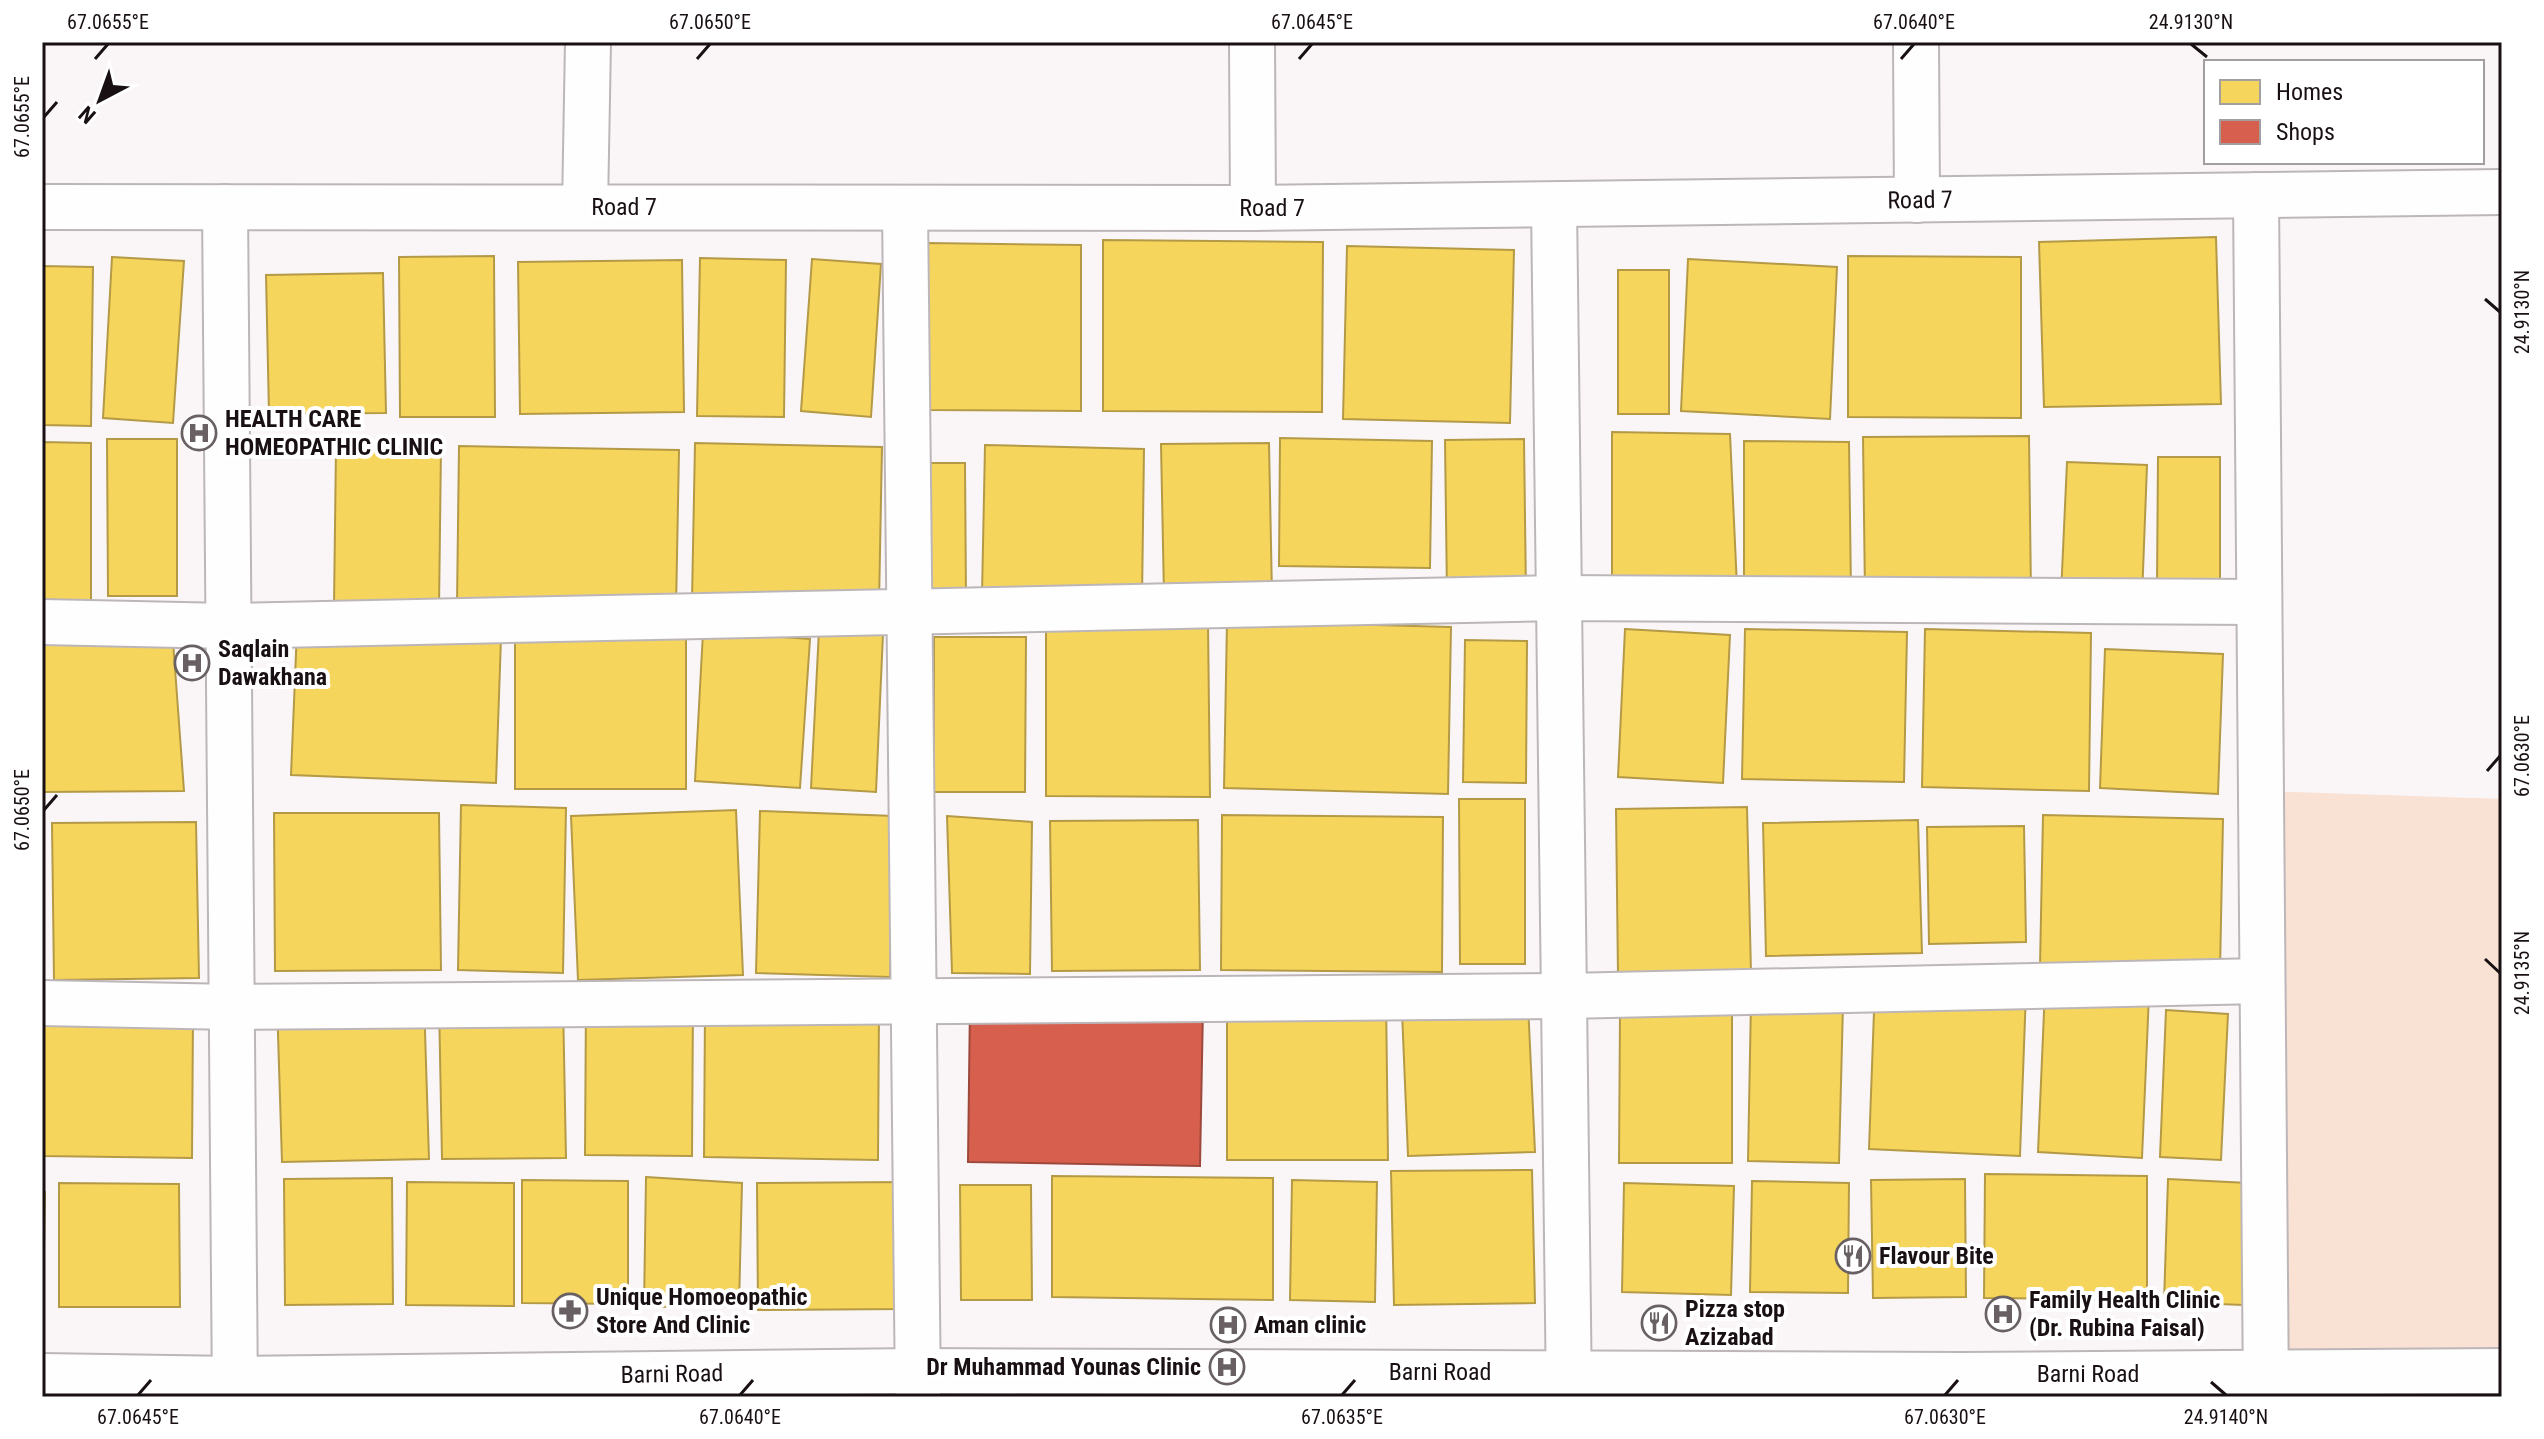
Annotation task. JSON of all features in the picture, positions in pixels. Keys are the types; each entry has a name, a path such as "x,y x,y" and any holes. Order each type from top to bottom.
{"street":[{"path":"585,207 588,42"},
{"path":"1252,42 1253,208"},
{"path":"1916,42 1917,200"},
{"name":"Road 7","path":"42,207 1253,208 2502,192"},
{"path":"2256,195 2266,1385"},
{"path":"1554,205 1569,1384"},
{"path":"225,207 235,1388"},
{"path":"905,208 918,1384"},
{"path":"42,622 228,626 1559,598 2259,602"},
{"path":"42,1003 232,1007 1564,996 2262,981"},
{"name":"Barni Road","path":"42,1376 235,1388 1569,1384 1961,1375 2266,1385 2502,1371"}],"shaded area":[{"path":"2260,791 2502,799 2502,1397 2266,1397"}],"building: Homes":[{"path":"2216,237 2221,404 2044,407 2039,242"},
{"path":"1103,240 1323,242 1322,412 1103,411"},
{"path":"928,243 1081,245 1081,411 928,410"},
{"path":"1347,246 1514,250 1510,423 1343,419"},
{"path":"494,256 495,417 400,417 399,257"},
{"path":"1848,256 2021,257 2021,418 1848,417"},
{"path":"112,257 184,261 173,423 103,418"},
{"path":"700,258 786,260 784,417 697,416"},
{"path":"812,259 881,264 871,417 801,411"},
{"path":"1688,259 1837,267 1830,419 1681,411"},
{"path":"682,260 684,412 520,414 518,262"},
{"path":"42,266 93,267 91,426 42,425"},
{"path":"1618,270 1669,270 1669,414 1618,414"},
{"path":"383,273 386,413 269,414 266,275"},
{"path":"1612,432 1730,434 1737,587 1612,585"},
{"path":"2029,436 2031,594 1865,595 1863,437"},
{"path":"1280,438 1432,441 1430,568 1279,566"},
{"path":"107,439 177,439 177,596 108,596"},
{"path":"1524,439 1526,595 1447,596 1445,440"},
{"path":"1744,441 1849,442 1851,591 1744,594"},
{"path":"42,442 91,443 91,604 42,603"},
{"path":"695,443 882,447 879,604 692,600"},
{"path":"1269,443 1272,595 1164,596 1161,444"},
{"path":"985,445 1144,449 1142,599 982,595"},
{"path":"459,446 679,450 676,609 457,604"},
{"path":"336,447 441,448 439,608 334,606"},
{"path":"2158,457 2220,457 2220,588 2157,587"},
{"path":"2067,462 2147,465 2142,598 2061,594"},
{"path":"928,463 965,463 966,600 929,600"},
{"path":"1227,621 1451,627 1448,794 1224,788"},
{"path":"1046,622 1208,622 1210,797 1046,796"},
{"path":"297,629 501,638 496,783 291,775"},
{"path":"1625,629 1730,635 1723,783 1618,777"},
{"path":"1745,629 1907,632 1904,782 1742,779"},
{"path":"1925,629 2091,633 2089,791 1922,787"},
{"path":"819,630 883,634 876,792 811,788"},
{"path":"515,631 686,632 686,789 515,789"},
{"path":"703,632 810,639 800,788 695,781"},
{"path":"934,637 1026,637 1025,792 934,792"},
{"path":"1465,640 1527,641 1526,783 1463,782"},
{"path":"42,641 173,641 184,791 42,792"},
{"path":"2105,649 2223,654 2218,794 2100,788"},
{"path":"1459,799 1525,799 1525,964 1460,964"},
{"path":"461,805 566,808 563,973 458,970"},
{"path":"1747,807 1751,972 1618,975 1616,809"},
{"path":"736,810 743,975 578,980 571,816"},
{"path":"760,811 894,816 890,977 756,973"},
{"path":"274,813 439,813 441,970 275,971"},
{"path":"1222,815 1443,817 1442,972 1221,970"},
{"path":"2043,815 2223,819 2220,971 2040,966"},
{"path":"947,816 1032,822 1030,974 952,973"},
{"path":"1198,820 1200,970 1052,971 1050,821"},
{"path":"1918,820 1922,953 1766,956 1763,823"},
{"path":"196,822 199,978 54,980 52,823"},
{"path":"2024,826 2026,942 1929,944 1927,827"},
{"path":"1527,983 1535,1152 1408,1156 1401,987"},
{"path":"1875,984 2026,991 2020,1156 1869,1149"},
{"path":"2045,989 2149,995 2142,1158 2038,1152"},
{"path":"1386,996 1388,1160 1227,1160 1227,998"},
{"path":"424,999 429,1159 282,1162 277,1002"},
{"path":"586,1000 693,1001 692,1156 585,1155"},
{"path":"1751,1001 1843,1004 1839,1163 1748,1161"},
{"path":"563,1002 566,1158 442,1159 439,1003"},
{"path":"705,1008 879,1010 878,1160 704,1157"},
{"path":"2166,1010 2228,1014 2221,1160 2160,1157"},
{"path":"1620,1012 1732,1013 1732,1163 1619,1163"},
{"path":"42,1015 193,1017 192,1158 42,1156"},
{"path":"1532,1170 1535,1303 1394,1305 1391,1171"},
{"path":"1985,1174 2147,1176 2147,1300 1984,1298"},
{"path":"1052,1176 1273,1178 1273,1300 1052,1297"},
{"path":"646,1177 742,1183 739,1306 644,1307"},
{"path":"392,1178 393,1304 285,1305 284,1179"},
{"path":"1965,1179 1966,1297 1873,1298 1871,1180"},
{"path":"2168,1179 2248,1183 2244,1305 2164,1302"},
{"path":"522,1180 628,1181 628,1304 522,1303"},
{"path":"1292,1180 1377,1182 1375,1302 1290,1300"},
{"path":"1752,1181 1849,1183 1848,1293 1750,1292"},
{"path":"407,1182 514,1183 514,1306 406,1305"},
{"path":"904,1182 905,1309 758,1310 757,1183"},
{"path":"59,1183 179,1184 180,1307 59,1307"},
{"path":"1624,1183 1734,1186 1731,1295 1622,1292"},
{"path":"960,1185 1031,1185 1032,1300 961,1300"},
{"path":"42,1192 45,1192 43,1306 42,1306"}],"building: Shops":[{"path":"970,1003 1203,1007 1200,1166 968,1162"}],"place":[{"name":"HEALTH CARE HOMEOPATHIC CLINIC","path":"199,433"},
{"name":"Saqlain Dawakhana","path":"192,663"},
{"name":"Flavour Bite","path":"1853,1256"},
{"name":"Unique Homoeopathic Store And Clinic","path":"570,1311"},
{"name":"Family Health Clinic (Dr. Rubina Faisal)","path":"2003,1314"},
{"name":"Pizza stop Azizabad","path":"1659,1323"},
{"name":"Aman clinic","path":"1228,1325"},
{"name":"Dr Muhammad Younas Clinic","path":"1227,1367"}]}
